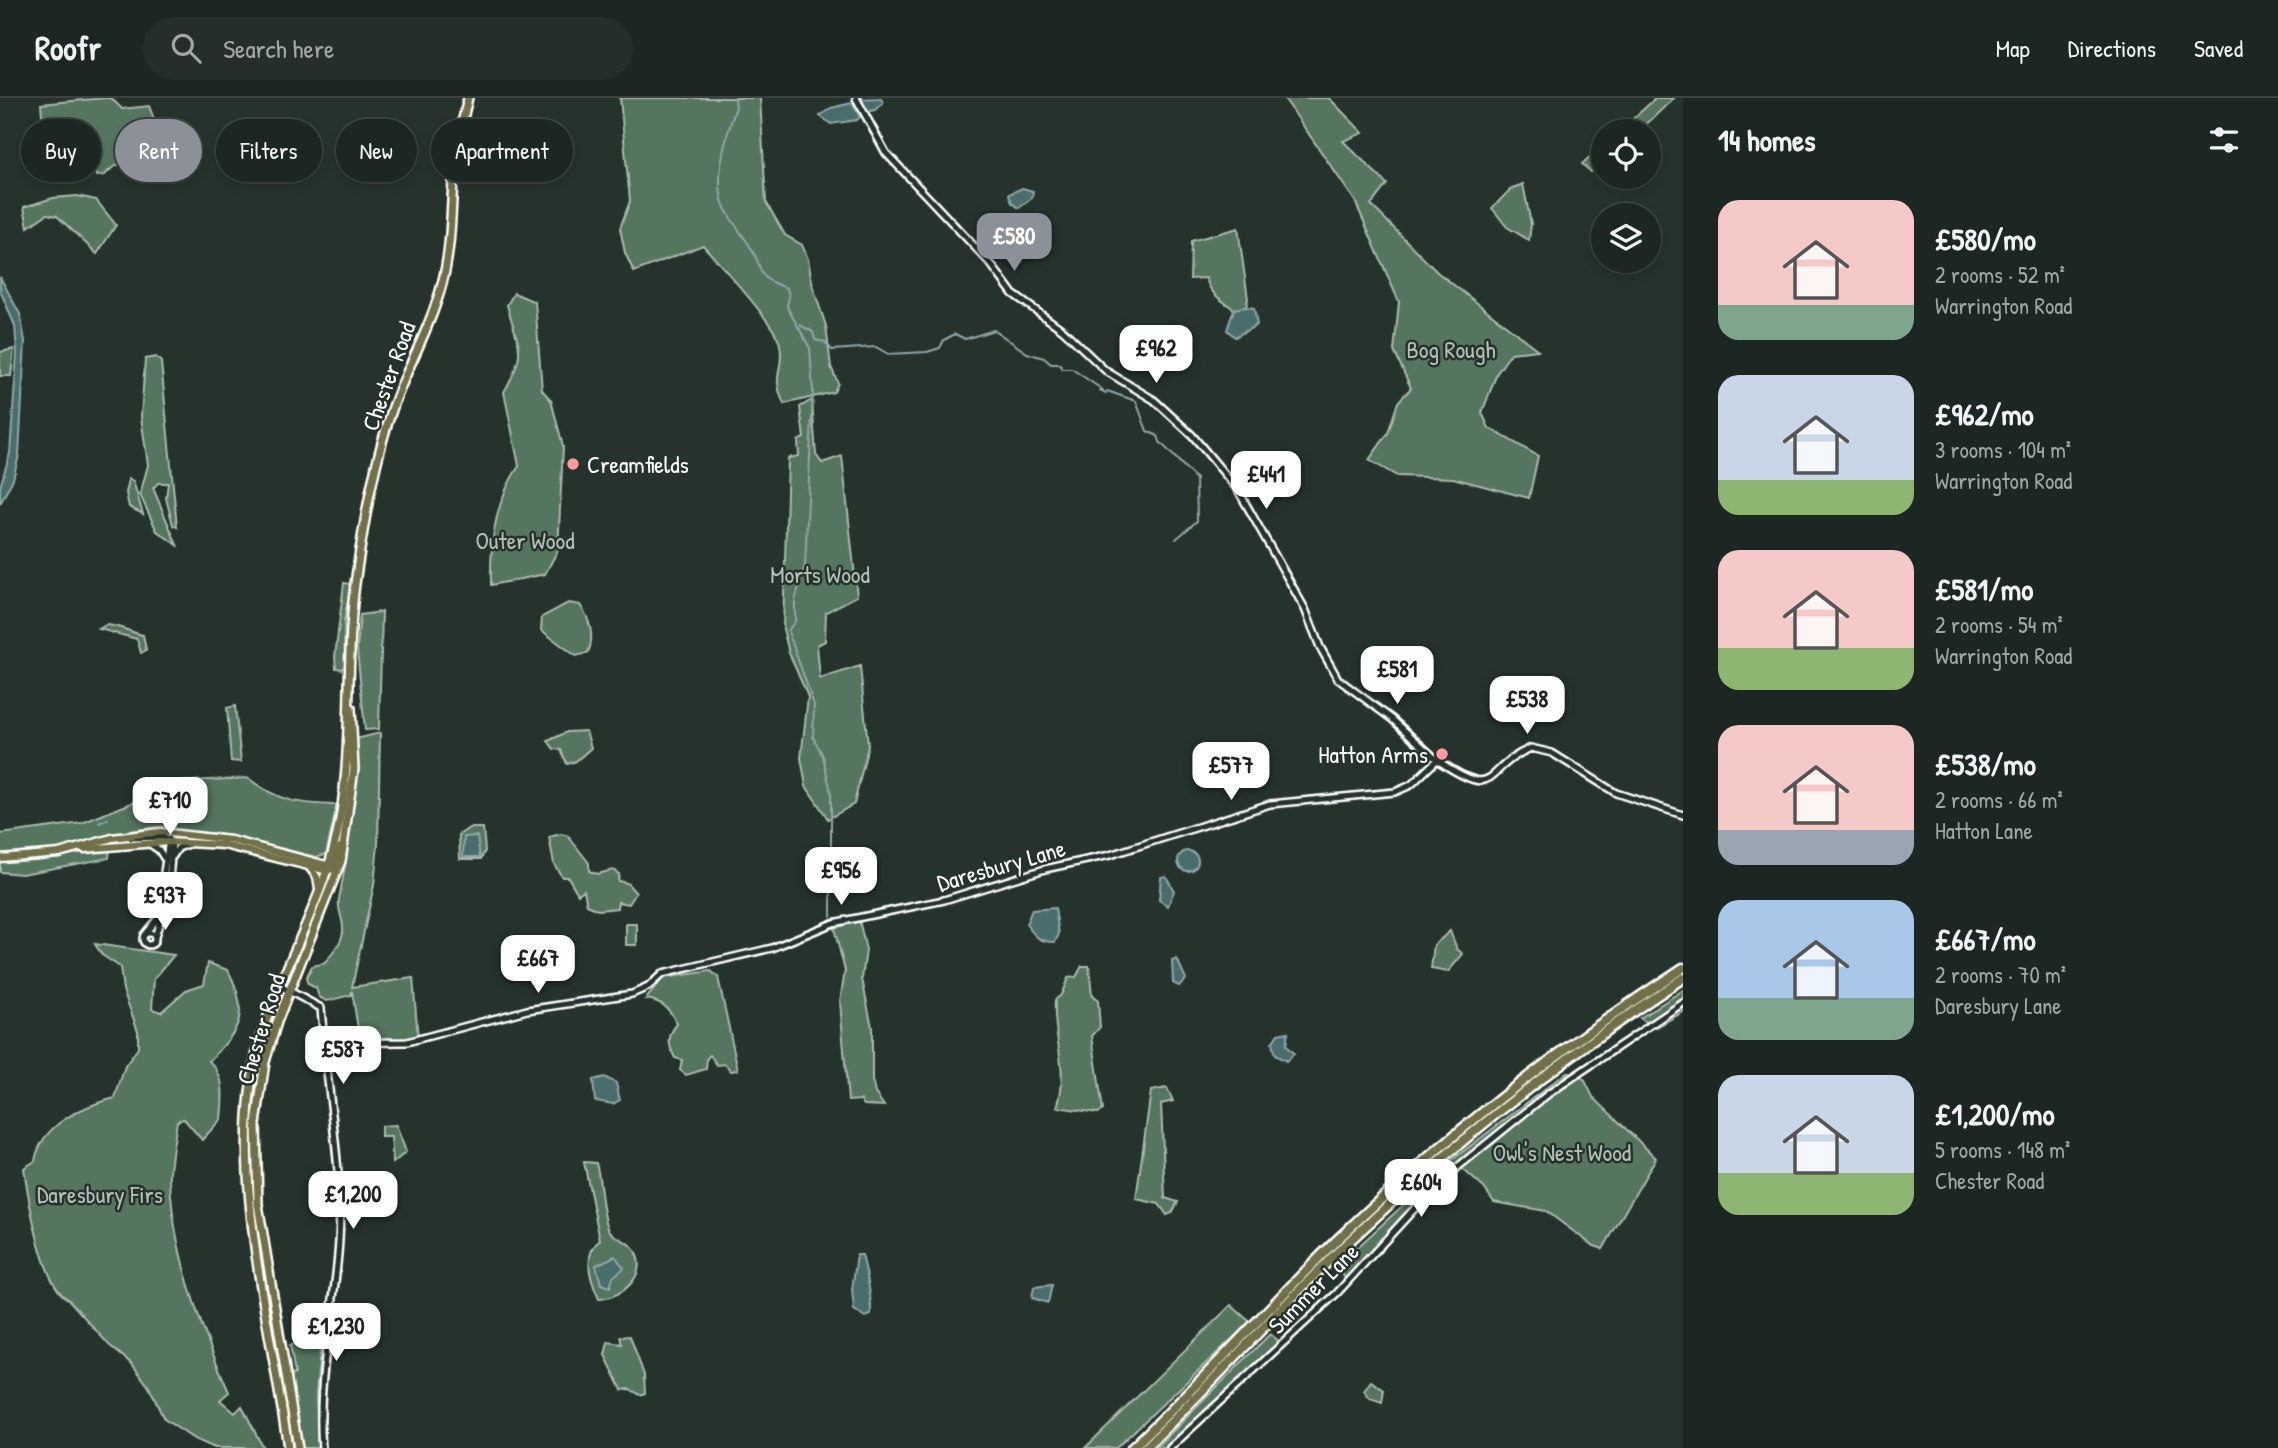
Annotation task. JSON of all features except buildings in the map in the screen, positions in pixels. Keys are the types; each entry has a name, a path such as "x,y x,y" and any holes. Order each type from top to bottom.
{"highway":[{"name":"Chester Road","path":"288,1448 254,1226 247,1149 252,1077 267,1019 279,986 330,869 346,773 351,615 368,508 390,416 443,282 450,243 457,149 468,98"},
{"name":"Chester Road","path":"298,1448 261,1228 255,1160 257,1111 265,1062 288,990 341,861 354,769 348,669"},
{"path":"1132,1448 1294,1282 1412,1172 1488,1108 1584,1034 1683,968"},
{"path":"1145,1448 1302,1288 1408,1188 1510,1102 1590,1042 1683,978"}],"main road":[{"path":"75,849 112,838 149,832 178,833 231,840 330,869"},
{"path":"334,880 330,869 345,832"},
{"path":"0,858 25,858 75,849 169,841 238,848 307,863 326,858 333,852"},
{"path":"307,863 319,884 317,901"}],"street":[{"path":"856,98 886,153 990,263 1013,294 1063,330 1106,371 1154,400 1192,435 1238,491 1305,609 1320,647 1338,678 1392,719 1437,760 1464,778 1480,781 1497,774 1526,750 1543,749 1616,793 1683,816"},
{"name":"Daresbury Lane","path":"324,1043 407,1042 527,1010 632,994 648,987 662,974 772,948 833,923 944,900 1045,869 1110,855 1270,804 1395,792 1411,785 1437,760"},
{"path":"169,841 172,858 163,919 153,943 147,945 143,942 144,935 157,919 169,841 178,833"},
{"path":"112,838 169,841"},
{"path":"146,843 159,849 165,861"},
{"path":"172,858 178,848 192,843"},
{"path":"144,935 151,933 155,937"},
{"path":"279,986 321,1008 334,1129 340,1229 320,1395 322,1448"},
{"name":"Summer Lane","path":"1170,1448 1337,1293 1405,1216 1456,1168 1590,1063 1683,1003"}],"green space":[{"path":"111,98 122,109 149,106 154,119 115,119 115,167 101,176 101,119 42,119 41,104"},
{"path":"620,98 760,98 766,202 785,235 802,245 808,259 813,287 826,326 831,367 838,383 834,392 784,404 778,385 781,353 776,336 759,310 703,245 634,272 625,253 620,228 630,201"},
{"name":"Bog Rough","path":"1284,98 1329,98 1363,133 1343,141 1387,184 1371,205 1437,272 1538,350 1511,353 1497,373 1482,413 1489,428 1538,456 1529,498 1453,478 1397,476 1369,460 1388,433 1398,402 1411,388 1394,351 1399,302 1355,201"},
{"path":"1656,98 1674,98 1652,119 1632,119"},
{"path":"1591,156 1591,172 1582,164"},
{"path":"1523,184 1531,224 1529,240 1507,227 1492,208 1511,189"},
{"path":"77,196 96,200 116,225 97,254 57,216 47,214 28,227 24,207 53,198"},
{"path":"1238,228 1248,299 1246,307 1234,309 1213,292 1206,278 1190,279 1191,241"},
{"name":"Outer Wood","path":"514,293 535,302 542,390 551,400 563,446 558,550 545,574 491,585 493,538 499,508 519,466 504,392 519,358 518,341 507,305"},
{"path":"14,349 11,376 0,376 0,352"},
{"path":"156,357 161,362 177,527 173,525 166,498 168,483 158,483 153,488 177,545 157,531 140,495 148,465 141,417 145,359"},
{"name":"Morts Wood","path":"812,400 816,455 822,463 842,456 857,596 826,612 825,641 817,645 820,679 860,666 868,746 854,804 828,819 806,786 801,758 808,697 789,653 783,629 788,458 799,456 798,441 804,438 800,407"},
{"path":"129,479 133,481 143,514 129,507 126,493"},
{"path":"344,583 351,584 344,621 345,666 342,669 336,668 335,657"},
{"path":"568,603 580,605 586,616 591,634 588,653 576,656 541,630 542,617"},
{"path":"382,612 379,729 365,730 357,649 360,615"},
{"path":"106,625 143,635 146,650 141,653 137,639 99,629"},
{"path":"235,706 241,762 231,761 227,708"},
{"path":"586,731 591,748 576,761 567,764 561,750 554,749 548,741 567,732"},
{"path":"380,733 378,844 374,885 352,987 413,978 418,1039 360,1042 352,991 351,995 327,1001 319,997 316,988 308,984 306,978 312,966 325,963 342,935 339,903 352,819 356,739"},
{"path":"248,778 279,797 311,804 337,805 326,854 316,857 244,839 176,830 173,826 129,831 43,853 0,858 0,834 82,823 149,796 152,783"},
{"path":"469,828 483,828 485,851 481,859 460,859 459,835"},
{"path":"561,834 568,836 589,863 589,871 597,874 613,870 619,874 618,881 627,883 636,893 629,904 618,902 617,908 598,910 587,905 584,890 578,894 568,877 562,877 554,864 549,837"},
{"path":"110,848 109,858 22,874 0,872 0,862 39,860"},
{"path":"859,920 866,950 862,979 872,1027 872,1080 875,1093 884,1106 864,1105 861,1100 848,1101 840,1001 845,971 834,928"},
{"path":"626,924 637,924 637,945 626,945"},
{"path":"1450,931 1457,949 1463,954 1448,972 1431,969 1434,945"},
{"name":"Daresbury Firs","path":"95,944 174,955 154,979 152,1009 161,1012 186,990 204,984 208,963 228,970 235,985 239,998 239,1020 229,1039 209,1061 221,1080 221,1119 202,1140 184,1119 177,1121 170,1180 182,1262 208,1341 229,1392 220,1400 235,1413 242,1406 263,1448 215,1448 194,1439 164,1419 149,1387 132,1364 109,1345 59,1291 44,1259 33,1219 24,1168 35,1161 45,1137 54,1127 89,1106 115,1098 125,1066 138,1048 138,1031 123,990 120,967 102,955"},
{"path":"1082,966 1089,966 1092,996 1098,1001 1100,1027 1092,1036 1103,1110 1098,1113 1057,1107 1062,1080 1055,1000 1061,995 1068,978 1076,977"},
{"path":"711,971 718,977 738,1070 731,1071 725,1064 717,1065 710,1055 706,1069 686,1075 680,1070 682,1060 675,1058 670,1045 671,1033 677,1024 674,1018 662,1004 646,999 663,978"},
{"path":"1683,990 1683,1012 1655,1028 1640,1018"},
{"name":"Owl's Nest Wood","path":"1567,1072 1584,1079 1593,1097 1656,1158 1603,1249 1592,1245 1546,1211 1494,1202 1484,1188 1457,1164 1399,1220 1347,1280 1336,1267 1452,1160"},
{"path":"1167,1088 1173,1101 1161,1104 1165,1198 1178,1202 1172,1213 1167,1215 1159,1204 1136,1199 1151,1091"},
{"path":"396,1125 406,1152 393,1163 391,1137 381,1137 381,1126"},
{"path":"584,1162 596,1163 608,1228 630,1245 638,1257 639,1266 632,1282 608,1298 599,1299 589,1269 591,1253 600,1240"},
{"path":"1231,1305 1250,1322 1116,1448 1085,1448"},
{"path":"1270,1334 1280,1342 1278,1345 1167,1448 1156,1448"},
{"path":"630,1336 644,1375 645,1393 640,1395 630,1389 622,1390 605,1355 608,1342 622,1344 620,1337"},
{"path":"321,1340 316,1394 318,1448 302,1448 290,1376 295,1374 290,1345"},
{"path":"1371,1381 1384,1390 1382,1403 1370,1399 1364,1391"}],"water":[{"path":"881,98 883,103 875,110 866,112 860,99"},
{"path":"852,103 860,117 857,120 831,124 820,116 831,108"},
{"path":"1022,188 1033,191 1032,198 1019,208 1012,203 1009,194"},
{"path":"0,277 20,314 25,341 19,455 13,479 0,504 0,487 10,453 17,353 15,326 0,290"},
{"path":"1254,308 1257,325 1235,337 1227,330 1234,309"},
{"path":"477,836 480,857 463,857 464,837"},
{"path":"1188,851 1195,854 1198,861 1195,868 1188,871 1181,868 1178,861 1181,854"},
{"path":"1166,876 1174,891 1168,906 1159,900 1161,877"},
{"path":"1055,908 1059,934 1055,942 1042,940 1026,924 1032,910"},
{"path":"1177,959 1186,979 1179,986 1173,983 1172,961"},
{"path":"1288,1032 1286,1046 1294,1054 1286,1061 1275,1055 1272,1043 1278,1034"},
{"path":"604,1077 616,1083 620,1100 613,1104 595,1101 593,1080"},
{"path":"857,1255 862,1255 870,1292 871,1315 865,1317 854,1310 852,1289"},
{"path":"615,1256 624,1268 613,1277 610,1287 601,1284 596,1265"},
{"path":"1052,1285 1048,1303 1032,1298 1034,1287"}],"waterway":[{"path":"735,98 736,107 721,167 723,203 756,257 762,274 787,288 787,307 810,348 813,392 805,565 795,601 795,621 788,631 814,705 813,737 823,756 831,793 831,916"},
{"path":"800,325 813,332 815,340 825,342 832,350 876,347 888,354 927,352 940,348 944,340 955,334 965,339 994,330 1027,353 1044,358 1051,364 1060,364 1062,369 1072,369 1103,390"},
{"path":"1100,390 1106,393"},
{"path":"1107,391 1136,401 1147,431 1158,436 1160,442 1196,479 1197,521 1176,539"},
{"path":"99,823 108,819"}],"place":[{"name":"Creamfields","path":"573,464"},
{"name":"Hatton Arms","path":"1442,754"}]}
